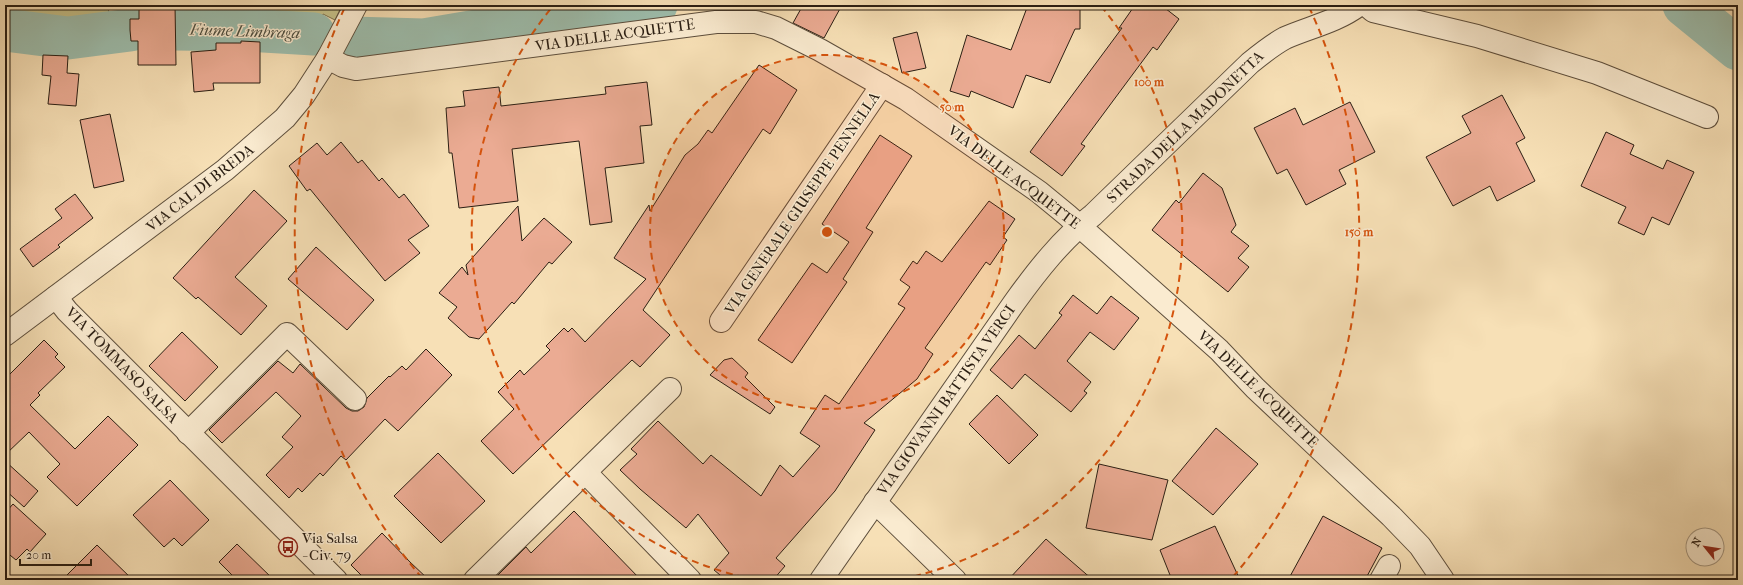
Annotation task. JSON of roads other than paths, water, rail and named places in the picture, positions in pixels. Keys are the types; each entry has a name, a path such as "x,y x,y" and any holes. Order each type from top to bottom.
{"street":[{"name":"VIA CAL DI BREDA","path":"5,335 160,221 256,145 285,118 299,101 328,58 356,5"},
{"name":"STRADA DELLA MADONETTA","path":"1079,225 1093,215 1244,69 1269,48 1297,33 1346,14 1359,5"},
{"path":"1366,5 1374,11 1477,36 1597,73 1707,117"},
{"name":"VIA DELLE ACQUETTE","path":"328,58 343,66 356,69 689,25 740,20 756,22 776,28 854,68 882,85 1005,167 1079,225 1219,350 1256,388 1391,516 1420,546 1444,580"},
{"name":"VIA GENERALE GIUSEPPE PENNELLA","path":"721,321 882,85"},
{"name":"VIA GIOVANNI BATTISTA VERCI","path":"821,580 1038,269 1079,225"},
{"name":"VIA TOMMASO SALSA","path":"56,297 67,311 336,580"},
{"name":"VIA TOMMASO SALSA","path":"188,433 287,334 355,399"},
{"path":"475,580 586,473 670,389"},
{"path":"586,473 690,580"},
{"path":"875,502 955,580"}],"waterway":[{"name":"Fiume Limbraga","path":"351,38 424,40 547,19 656,5"},
{"name":"Fiume Limbraga","path":"1684,5 1738,49"},
{"name":"Fiume Limbraga","path":"175,29 247,30 314,34"},
{"name":"Fiume Limbraga","path":"5,30 68,38 130,30"}],"place":[{"name":"Via Salsa - Civ. 79","path":"288,547"}]}
